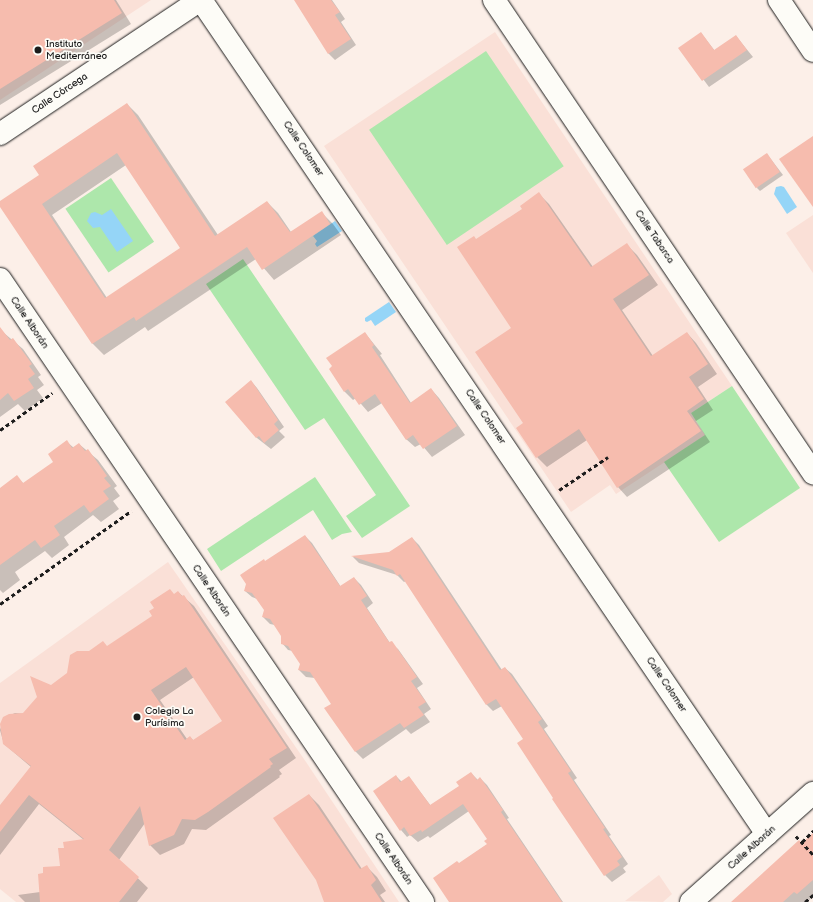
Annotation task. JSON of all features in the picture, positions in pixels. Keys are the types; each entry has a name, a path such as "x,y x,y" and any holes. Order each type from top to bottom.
{"street":[{"name":"Calle Córcega","path":"0,134 201,0"},
{"name":"Calle Colomer","path":"201,0 767,834"},
{"name":"Calle Tabarca","path":"494,0 813,473"},
{"path":"779,0 813,51"},
{"name":"Calle Alborán","path":"0,279 423,902"},
{"name":"Calle Alborán","path":"691,902 813,794"}],"path":[{"path":"0,430 57,389"},
{"path":"555,493 608,457"},
{"path":"0,604 137,507"},
{"path":"792,831 813,854"},
{"path":"802,842 813,831"},
{"path":"805,902 813,895"}],"shaded area":[{"name":"Instituto Mediterráneo","path":"0,0 151,0 0,100"},
{"path":"495,32 732,386 691,413 706,435 616,494 610,485 571,512 324,146"},
{"path":"813,215 813,273 786,233"},
{"name":"Colegio La Purísima","path":"168,562 306,762 399,902 16,902 0,889 0,683"},
{"path":"659,875 672,894 663,902 625,901"}],"green space":[{"path":"486,51 564,166 447,245 369,130"},
{"path":"111,178 154,242 108,273 65,209"},
{"path":"243,259 410,506 362,538 346,516 376,495 324,418 305,430 206,284"},
{"path":"732,386 800,488 719,542 664,462 705,435 691,413"},
{"path":"315,477 352,532 342,534 332,540 313,510 221,571 207,549"}],"water":[{"path":"776,187 784,187 797,207 787,214 774,194"},
{"path":"111,209 133,241 117,252 100,227 93,228 87,221 91,213 95,212 102,215"},
{"path":"335,221 342,231 317,247 315,244 317,241 313,236"},
{"path":"389,302 396,312 375,326 371,320 367,322 365,321 365,318"}],"building":[{"name":"Instituto Mediterráneo","path":"0,0 114,0 122,13 0,89"},
{"path":"294,0 331,0 340,12 335,15 351,39 328,54"},
{"path":"701,32 714,50 736,35 747,50 702,81 678,48"},
{"path":"127,103 215,236 267,201 290,232 322,211 330,224 262,270 247,247 136,321 134,317 92,344 0,207 0,201 39,175 33,166","holes":["117,153 180,248 105,298 42,204"]},
{"path":"813,136 813,207 779,159"},
{"path":"767,153 780,172 756,188 743,169"},
{"path":"539,192 591,267 627,243 649,275 613,299 651,356 687,332 708,364 689,377 704,399 687,411 701,431 617,488 579,429 536,458 516,428 523,423 475,352 511,328 457,247 474,236 476,239 522,209 520,206"},
{"path":"0,327 10,340 13,338 32,364 29,366 35,374 28,379 34,388 14,401 8,393 0,400"},
{"path":"365,332 374,345 372,347 410,403 431,388 457,426 423,449 413,435 406,440 375,394 359,405 348,389 344,392 329,369 332,366 326,358"},
{"path":"251,380 278,420 274,424 279,430 264,443 259,436 256,438 225,402"},
{"path":"67,440 72,448 79,443 85,451 88,449 107,476 104,478 111,486 103,491 109,499 90,513 84,505 54,526 60,535 41,548 35,540 0,565 0,488 17,475 23,483 53,462 48,454"},
{"path":"305,535 340,586 354,577 367,596 361,600 389,642 392,641 417,677 411,681 426,702 418,707 424,715 404,728 400,723 355,752 324,708 331,704 310,672 298,670 300,664 288,646 281,644 281,636 270,619 262,617 264,610 252,593 244,591 246,584 240,575"},
{"path":"412,537 500,670 505,667 542,719 538,722 571,771 568,773 605,828 603,829 622,857 617,861 620,865 604,876 552,799 553,798 517,743 523,739 496,699 486,705 400,574 397,576 393,570 351,556 389,552"},
{"path":"170,589 174,594 178,591 182,596 184,595 287,748 269,759 273,764 270,766 271,767 208,812 195,820 182,819 174,835 149,846 140,806 109,850 139,877 119,902 40,902 38,874 43,873 43,867 60,866 58,848 64,848 63,842 84,839 29,795 0,832 0,805 31,766 3,744 0,724 3,717 9,714 23,713 37,697 30,676 51,685 67,673 70,655 77,651 89,651 103,641 107,646 152,616 149,611 154,608 150,602","holes":["186,667 222,721 193,740 190,736 185,740 151,690"]},
{"path":"471,772 477,780 480,777 503,810 501,812 562,902 449,902 433,878 457,861 459,863 487,844 484,841 487,839 463,804 422,832 421,830 410,836 404,827 400,831 373,791 396,775 400,782 409,776 430,805 459,786 456,782"},
{"path":"309,794 360,869 367,865 376,880 371,885 382,902 324,902 316,880 273,818"},
{"path":"813,833 813,880 797,894 794,892 783,902 731,902 799,840 802,843"}],"place":[{"name":"Instituto Mediterráneo","path":"38,50"},
{"name":"Colegio La Purísima","path":"137,717"}]}
